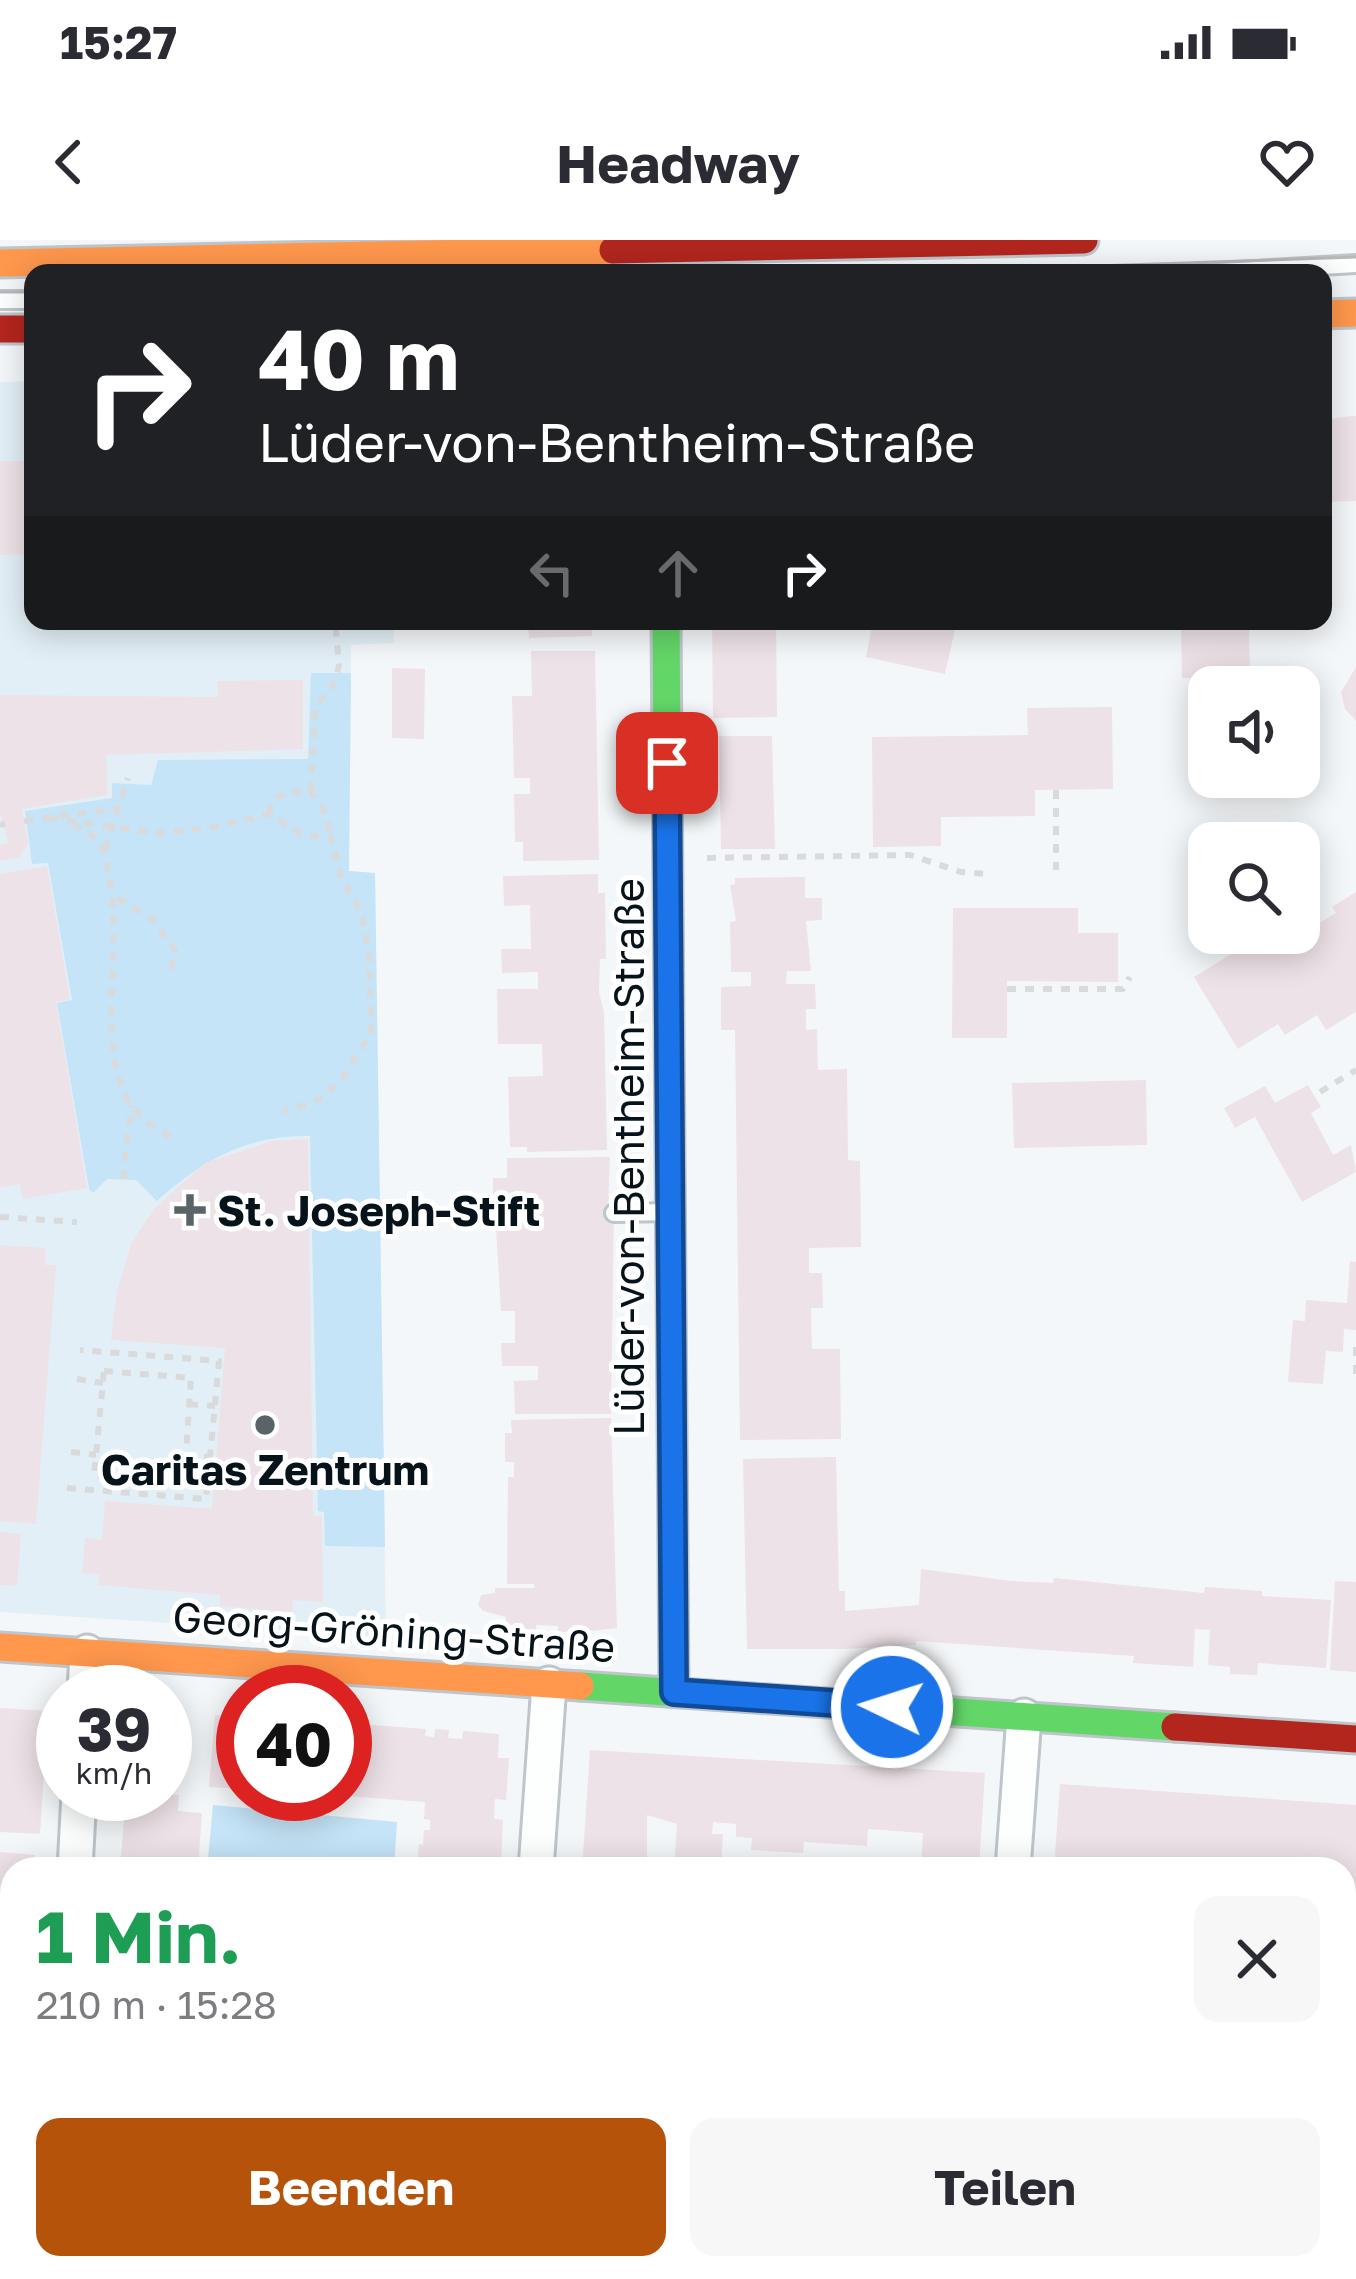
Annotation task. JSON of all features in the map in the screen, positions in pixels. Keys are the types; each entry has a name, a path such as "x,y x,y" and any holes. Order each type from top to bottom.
{"street":[{"path":"0,263 164,250 1084,240"},
{"name":"Lüder-von-Bentheim-Straße","path":"666,630 674,1692"},
{"name":"Georg-Gröning-Straße","path":"0,1647 1356,1739"},
{"path":"86,1665 87,1652"},
{"path":"537,1857 549,1684"},
{"path":"1014,1857 1024,1716"},
{"path":"76,1857 78,1821"}],"lane":[{"path":"614,1213 670,1212"}],"path":[{"path":"282,1111 314,1103 339,1083 371,1033 369,956 362,914 341,878 325,813 310,791 315,707 333,685 339,666 336,630"},
{"path":"104,853 128,778"},
{"path":"1056,790 1057,870"},
{"path":"269,814 273,800 286,792 310,791"},
{"path":"24,821 118,808"},
{"path":"49,818 157,833 208,828 269,814 305,836 331,837"},
{"path":"70,822 98,839 115,898 112,1026 117,1069 131,1105 150,1125 175,1140"},
{"path":"668,858 910,855 961,872 985,874"},
{"path":"115,898 162,929 175,950 170,974"},
{"path":"1007,989 1123,989 1130,977"},
{"path":"1320,1092 1356,1070"},
{"path":"123,1179 131,1105"},
{"path":"0,1216 77,1222"},
{"path":"1356,1347 1356,1377"},
{"path":"67,1488 206,1499 215,1406 219,1361 80,1350"},
{"path":"130,1354 130,1372"},
{"path":"104,1370 191,1378 184,1483 94,1476 103,1383 104,1370"},
{"path":"77,1379 103,1383"},
{"path":"189,1404 215,1406"},
{"path":"71,1453 96,1455"},
{"path":"186,1456 210,1457"},
{"path":"120,1492 122,1479"}],"shaded area":[{"name":"St. Joseph-Stift","path":"24,381 24,630 393,630 394,643 351,645 349,871 375,873 386,1637 0,1612 0,382"},
{"path":"311,673 351,673 349,871 375,873 385,1547 325,1546 324,1512 318,1511 310,1136 266,1140 227,1153 191,1173 157,1201 136,1180 107,1179 93,1193 89,1189 57,1003 72,1000 48,863 32,864 25,811 112,798 112,783 151,785 158,760 308,759"},
{"path":"213,1805 216,1821 397,1822 395,1857 208,1857"}],"building":[{"path":"1356,416 1356,501 1332,502 1332,419"},
{"path":"0,461 24,461 24,554 0,555"},
{"path":"529,630 592,630 592,636 529,638"},
{"path":"712,630 776,630 777,717 713,718"},
{"path":"871,630 955,630 945,674 866,657"},
{"path":"1181,630 1249,630 1250,666 1188,666 1188,678 1182,678"},
{"path":"531,651 595,651 599,860 523,861 523,842 515,842 514,794 530,794 530,778 514,778 512,696 532,696"},
{"path":"1356,667 1356,721 1345,709 1341,692"},
{"path":"392,668 425,669 424,739 392,738"},
{"path":"303,680 303,749 106,755 107,795 22,809 28,845 18,858 0,861 0,844 8,843 0,812 0,695 218,697 218,681"},
{"path":"1112,707 1113,789 1035,790 1035,816 941,817 941,846 873,847 872,737 1028,735 1027,708"},
{"path":"719,736 772,736 775,849 721,849"},
{"path":"47,866 70,999 56,1002 87,1188 23,1199 20,1184 0,1188 0,874"},
{"path":"598,874 598,893 605,893 606,959 600,959 599,992 604,1013 607,1150 527,1152 527,1147 510,1147 508,1077 543,1076 542,1044 498,1044 497,989 538,989 538,972 502,973 501,949 531,949 530,905 504,906 503,876"},
{"path":"805,877 805,898 822,898 822,920 806,921 811,971 787,971 786,984 815,984 816,1009 806,1009 806,1030 817,1029 818,1070 847,1069 848,1160 860,1161 861,1247 809,1248 809,1273 822,1273 823,1308 811,1308 812,1349 840,1349 841,1439 740,1440 735,1030 721,1030 721,987 751,986 751,972 731,972 730,922 736,921 730,885 735,878"},
{"path":"1356,892 1356,1012 1326,1030 1317,1015 1285,1035 1278,1024 1238,1049 1194,977 1231,954 1320,954 1320,923 1336,913 1332,907"},
{"path":"953,908 1078,908 1078,933 1118,933 1118,982 1007,981 1007,1038 952,1038"},
{"path":"1146,1080 1147,1145 1014,1148 1012,1083"},
{"path":"1308,1085 1321,1107 1311,1113 1333,1155 1351,1145 1356,1172 1302,1202 1255,1117 1235,1128 1224,1108 1265,1086 1275,1103"},
{"name":"Caritas Zentrum","path":"308,1139 313,1516 322,1516 323,1602 293,1600 292,1612 220,1606 220,1595 98,1585 99,1574 82,1573 85,1538 102,1540 105,1501 212,1509 225,1348 111,1340 117,1291 132,1242 154,1209 205,1163 272,1141"},
{"path":"610,1157 608,1208 614,1207 611,1414 515,1414 514,1381 538,1380 538,1366 502,1366 501,1343 515,1343 515,1311 501,1311 496,1228 501,1228 501,1208 493,1208 493,1178 507,1178 507,1158"},
{"path":"0,1245 46,1248 45,1265 56,1265 36,1524 0,1521"},
{"path":"1350,1261 1356,1262 1356,1330 1344,1329 1343,1352 1326,1351 1323,1384 1288,1382 1293,1320 1305,1321 1306,1300 1347,1303"},
{"path":"611,1418 617,1628 573,1633 558,1631 558,1626 536,1625 537,1635 506,1635 506,1617 478,1605 481,1595 495,1593 495,1588 535,1588 534,1584 507,1584 508,1477 514,1477 514,1462 505,1462 505,1433 512,1433 511,1420"},
{"path":"836,1457 839,1591 845,1591 845,1611 919,1605 921,1569 1012,1581 1053,1583 1054,1578 1204,1593 1205,1587 1262,1591 1262,1596 1331,1600 1326,1668 1258,1663 1257,1675 1230,1674 1230,1667 1208,1665 1210,1630 1195,1629 1193,1667 1133,1663 1134,1656 916,1641 916,1645 846,1649 747,1649 743,1459"},
{"path":"0,1532 21,1534 17,1586 0,1585"},
{"path":"1335,1581 1356,1582 1356,1672 1330,1670"},
{"path":"0,1708 36,1710 40,1834 0,1832"},
{"path":"215,1715 216,1787 209,1787"},
{"path":"372,1725 426,1729 425,1736 434,1737 435,1729 449,1730 448,1738 462,1739 463,1731 499,1734 498,1758 509,1758 506,1800 495,1799 494,1819 503,1820 501,1857 418,1857 424,1830 430,1830 430,1820 424,1819 425,1802 372,1798"},
{"path":"590,1750 985,1773 980,1857 922,1857 923,1833 868,1829 867,1846 804,1842 803,1853 751,1850 752,1838 736,1837 736,1824 713,1822 712,1834 723,1834 722,1857 675,1857 677,1824 647,1815 647,1857 583,1857"},
{"path":"1060,1784 1356,1805 1356,1857 1055,1857"},
{"path":"192,1812 202,1813 199,1857 121,1857 124,1821 192,1821"},
{"path":"0,1852 35,1855 35,1857 0,1857"}],"tram line":[{"path":"1153,264 1356,257"},
{"path":"0,292 24,292"}],"traffic: fast":[{"path":"666,630 674,1692"},
{"path":"580,1686 1175,1727"}],"traffic: slow":[{"path":"0,263 613,250"},
{"path":"1332,314 1356,313"},
{"path":"0,1647 580,1686"}],"traffic: jam":[{"path":"613,250 1084,240"},
{"path":"0,329 24,329"},
{"path":"1175,1727 1356,1739"}],"place":[{"name":"St. Joseph-Stift","path":"190,1210"},
{"name":"Caritas Zentrum","path":"265,1425"}],"route":[{"path":"667,763 674,1692 892,1707"}]}
